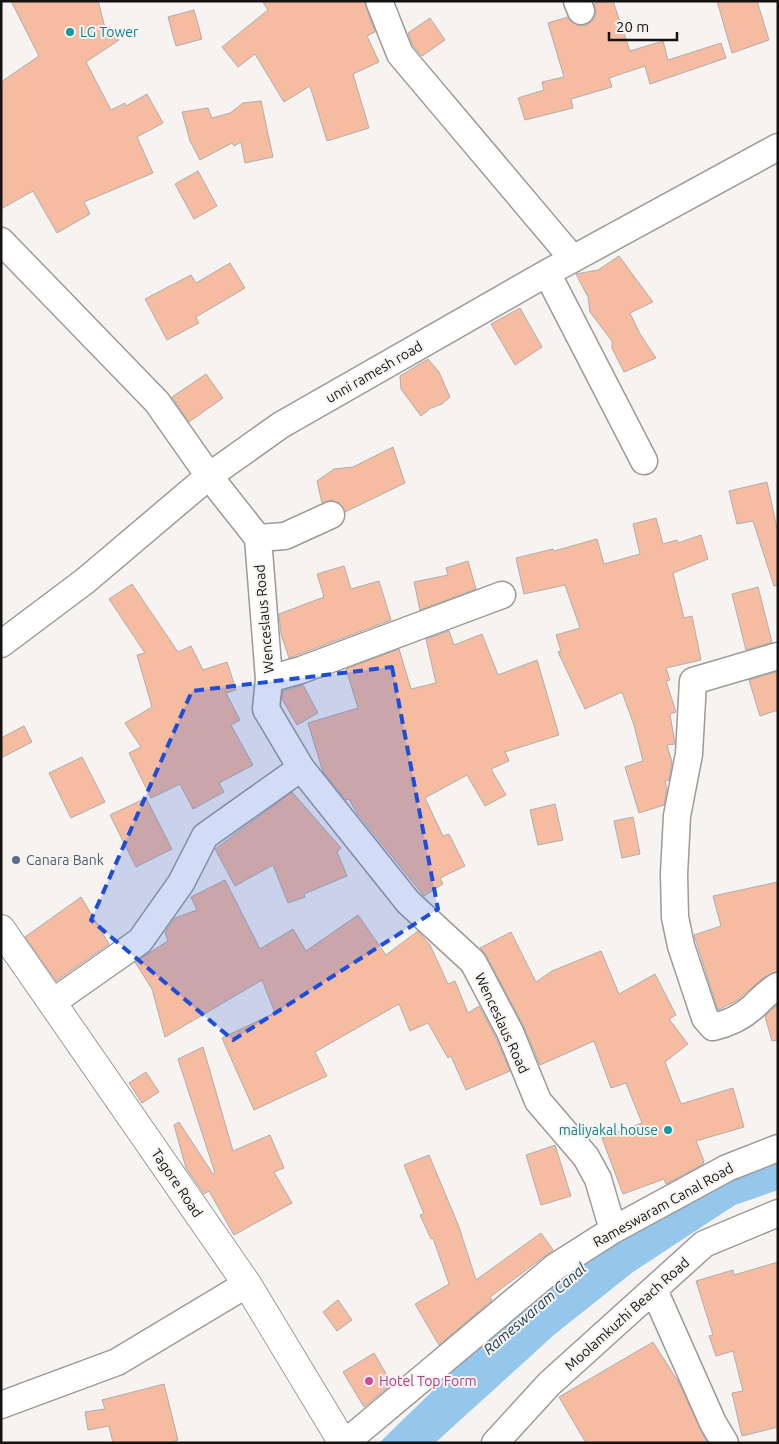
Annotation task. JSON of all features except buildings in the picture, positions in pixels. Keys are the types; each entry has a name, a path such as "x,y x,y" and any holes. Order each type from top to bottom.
{"main road":[{"name":"Tagore Road","path":"1,930 53,1002 246,1284 344,1443"}],"street":[{"path":"379,1 400,54 573,259"},
{"name":"unni ramesh road","path":"1,644 84,581 209,476 281,425 547,273 778,147"},
{"path":"1,241 156,402 209,476 258,538 284,536 331,515"},
{"path":"547,273 644,461"},
{"name":"Wenceslaus Road","path":"258,538 269,679 266,709 302,768 408,902 473,962 510,1032 538,1100 586,1157 598,1179 613,1230"},
{"path":"269,679 301,670 502,595"},
{"path":"778,656 693,681 689,754 677,816 674,917 681,946 705,1018 713,1027 727,1024 752,1009 768,992 778,986"},
{"path":"53,1002 140,941 181,883 205,836 302,768"},
{"name":"Rameswaram Canal Road","path":"344,1443 554,1267 613,1230 727,1168 778,1148"},
{"name":"Moolamkuzhi Beach Road","path":"495,1443 549,1384 704,1244 778,1213"},
{"path":"1,1405 117,1362 246,1284"},
{"path":"654,1290 712,1422 724,1443"}],"highlighted area":[{"path":"392,667 438,909 233,1040 91,920 192,691"}],"water":[{"name":"Rameswaram Canal","path":"778,1157 778,1190 735,1205 633,1272 555,1334 435,1443 379,1443 555,1272 628,1224"}],"place":[{"name":"LG Tower","path":"70,32"},
{"name":"Canara Bank","path":"16,860"},
{"name":"maliyakal house","path":"668,1130"},
{"name":"Hotel Top Form","path":"369,1381"}]}
